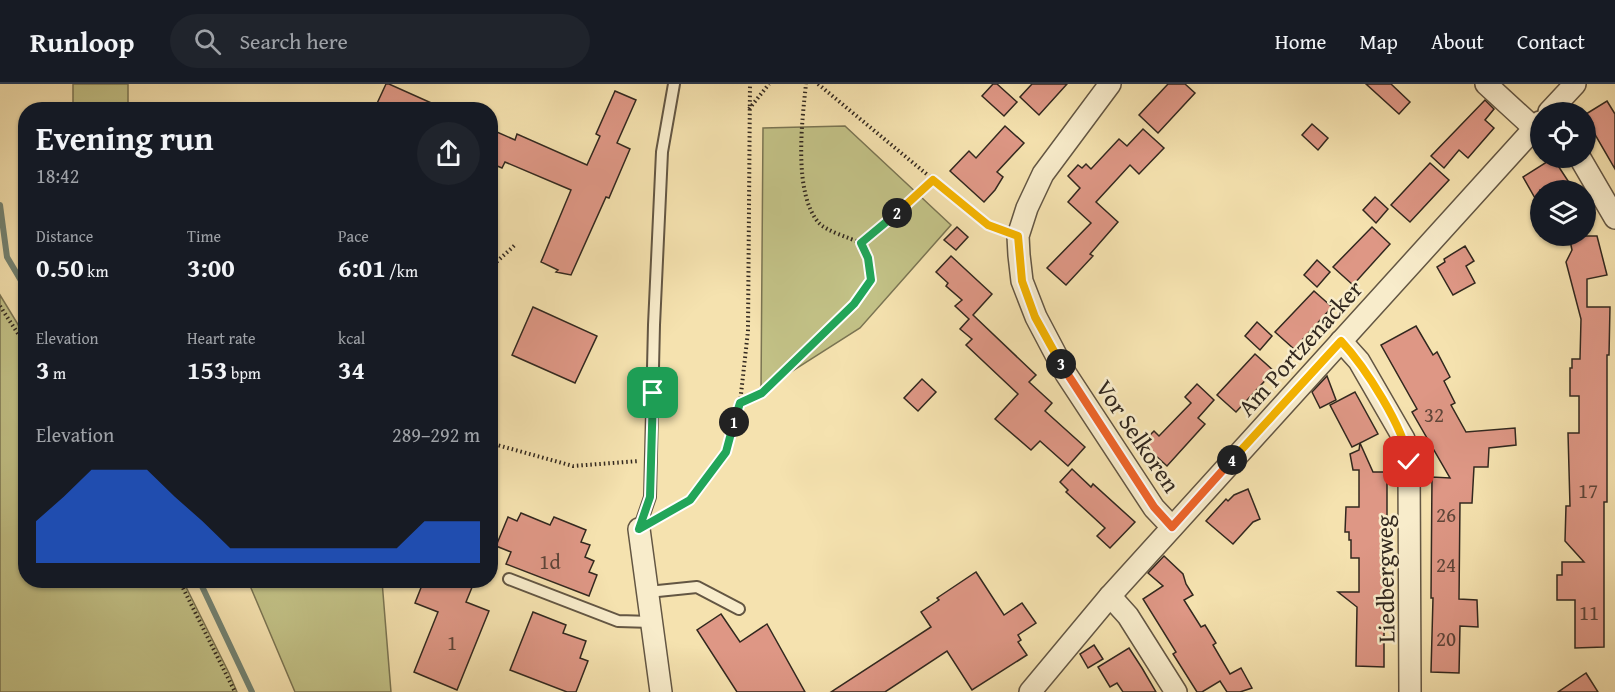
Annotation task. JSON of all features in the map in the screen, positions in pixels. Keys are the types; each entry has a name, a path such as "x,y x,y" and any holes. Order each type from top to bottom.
{"street":[{"name":"Vor Selkoren","path":"1110,84 1043,174 1027,208 1018,236 1022,281 1035,317 1066,374 1154,507 1172,527"},
{"path":"1486,84 1530,119"},
{"path":"1558,102 1575,84"},
{"name":"Am Portzenacker","path":"1030,692 1110,596 1530,133"},
{"path":"1586,168 1615,219"},
{"name":"Liedbergweg","path":"1341,341 1359,361 1407,448 1409,462 1410,692"},
{"path":"639,529 661,692"},
{"path":"1110,596 1128,616 1176,692"}],"lane":[{"path":"639,529 650,497 654,325 662,152 674,84"},
{"path":"509,579 618,621 652,622"},
{"path":"648,592 697,587 739,609"}],"path":[{"path":"639,529 690,500 726,452 740,403 748,331 750,84"},
{"path":"749,109 769,84"},
{"path":"740,403 762,393 854,304 871,280 868,258 861,243 821,225 808,207 800,142 806,84"},
{"path":"818,84 988,225 1018,236"},
{"path":"861,243 913,200 933,180"},
{"path":"498,261 516,244"},
{"path":"0,306 18,334"},
{"path":"498,445 573,466 652,460"},
{"path":"182,588 235,692"}],"shaded area":[{"path":"73,84 128,84 128,102 73,102"},
{"path":"845,126 951,225 860,328 761,391 763,128"},
{"path":"0,295 18,325 18,588 186,588 237,692 0,692"},
{"path":"251,588 383,588 391,692 295,692"}],"building":[{"path":"386,84 389,84 429,102 378,102"},
{"path":"993,84 997,84 1017,102 1004,116 982,96"},
{"path":"1032,84 1067,84 1039,115 1020,97"},
{"path":"1168,84 1185,84 1195,93 1158,133 1139,115"},
{"path":"1366,84 1391,84 1410,102 1399,114"},
{"path":"615,91 636,100 617,143 630,149 609,198 606,197 571,275 556,272 558,270 541,262 571,190 505,162 502,168 498,166 498,133 515,140 517,134 587,165 600,136 596,134"},
{"path":"1485,100 1494,109 1485,120 1494,128 1468,158 1459,150 1444,168 1431,156"},
{"path":"1607,101 1615,114 1615,169 1596,136 1596,108"},
{"path":"1312,124 1328,138 1318,150 1302,135"},
{"path":"1005,126 1024,143 997,172 1003,177 984,202 950,171 969,151 976,158"},
{"path":"1143,129 1164,148 1139,174 1130,165 1096,202 1118,222 1090,254 1093,256 1066,285 1047,268 1091,223 1068,202 1080,188 1068,176 1078,165 1082,168 1086,164 1091,169 1119,139 1127,146"},
{"path":"1430,163 1449,180 1410,222 1391,205"},
{"path":"1537,168 1560,168 1567,180 1530,180 1530,189 1523,177"},
{"path":"1375,197 1388,209 1376,223 1363,210"},
{"path":"957,227 968,237 956,250 944,240"},
{"path":"1372,227 1390,244 1353,285 1333,267"},
{"path":"1597,236 1607,275 1587,279 1587,307 1610,307 1609,355 1607,355 1607,502 1604,502 1604,647 1575,648 1575,600 1557,600 1557,575 1562,575 1562,562 1584,562 1565,541 1566,506 1570,506 1568,433 1579,433 1579,396 1570,396 1572,359 1580,359 1581,319 1566,262 1572,250 1571,246 1596,246"},
{"path":"1465,246 1474,261 1466,266 1475,283 1453,295 1437,267 1445,262 1444,259"},
{"path":"951,256 992,294 973,315 1036,375 1029,382 1052,403 1045,411 1085,447 1068,466 1040,441 1031,450 995,419 1018,394 966,345 972,339 960,329 969,319 955,306 962,300 946,286 948,283 936,272"},
{"path":"1317,260 1330,272 1317,287 1304,275"},
{"path":"1314,291 1332,307 1294,349 1275,332"},
{"path":"533,307 597,336 575,383 512,355"},
{"path":"1257,322 1272,336 1260,350 1245,336"},
{"path":"1416,326 1433,355 1437,352 1450,377 1444,381 1455,403 1451,405 1466,432 1515,428 1516,445 1489,448 1488,467 1474,467 1472,503 1460,503 1459,599 1477,600 1478,627 1460,626 1459,673 1431,672 1432,477 1450,478 1412,412 1417,409 1381,345"},
{"path":"1255,354 1274,371 1236,412 1217,395"},
{"path":"1327,376 1336,400 1320,408 1312,392"},
{"path":"922,379 936,392 918,411 904,398"},
{"path":"1197,384 1214,400 1198,418 1205,424 1167,466 1142,443 1154,431 1159,436 1191,403 1185,397"},
{"path":"1355,392 1378,434 1352,447 1330,405"},
{"path":"1360,443 1373,472 1387,472 1387,593 1384,593 1384,667 1356,666 1357,607 1338,592 1359,592 1359,558 1351,558 1351,540 1349,540 1349,532 1345,532 1346,507 1359,507 1359,470 1353,470 1350,454 1359,450"},
{"path":"1072,469 1091,487 1093,484 1135,522 1110,548 1097,536 1105,528 1066,492 1068,490 1060,482"},
{"path":"1248,489 1260,519 1253,522 1233,544 1206,521 1226,499 1228,501 1234,495"},
{"path":"521,513 550,525 554,517 586,530 581,542 590,545 585,557 594,561 589,572 597,575 589,596 506,564 511,552 498,547 498,541 508,517 517,521"},
{"path":"1164,556 1183,574 1193,595 1184,600 1201,627 1205,625 1216,643 1213,645 1230,674 1241,668 1252,688 1240,692 1227,692 1220,681 1202,692 1197,692 1173,654 1176,652 1143,599 1163,586 1148,573"},
{"path":"976,572 1004,615 1022,603 1036,623 1018,635 1021,640 1018,642 1027,655 972,690 947,651 885,692 831,692 931,627 921,612 939,600 937,598"},
{"path":"421,588 472,588 466,602 489,611 457,690 414,672 438,612 415,603"},
{"path":"533,612 566,625 563,633 586,641 580,658 588,661 576,692 567,692 510,670"},
{"path":"721,614 740,642 767,624 805,692 737,692 697,630"},
{"path":"1094,645 1103,659 1088,668 1080,654"},
{"path":"1129,648 1156,692 1123,692 1117,683 1110,687 1098,667"},
{"path":"1586,673 1598,692 1558,692"}],"waterway":[{"path":"0,205 7,257 18,276"},
{"path":"203,588 252,692"}],"route":[{"path":"653,393 650,497 639,529 690,500 726,452 740,403 762,393 854,304 871,280 868,258 861,243 913,200 933,180 988,225 1018,236 1022,281 1035,317 1066,374 1154,507 1172,527 1341,341 1359,361 1404,439 1409,462"}]}
